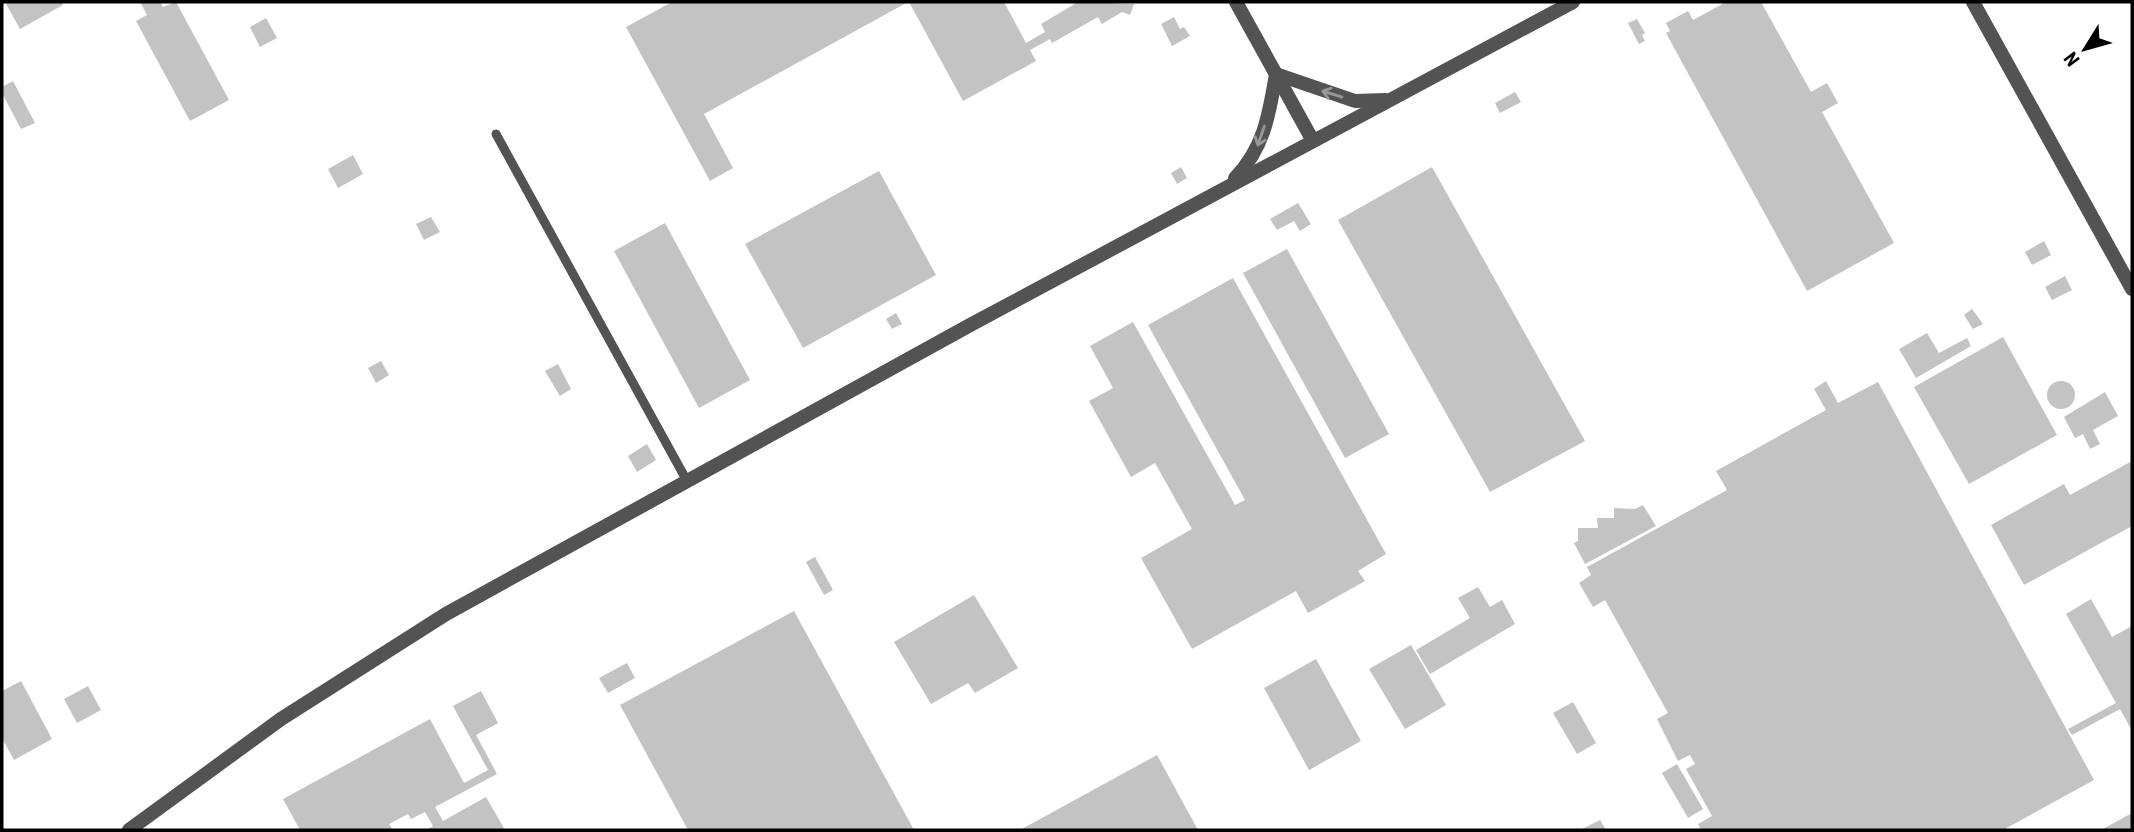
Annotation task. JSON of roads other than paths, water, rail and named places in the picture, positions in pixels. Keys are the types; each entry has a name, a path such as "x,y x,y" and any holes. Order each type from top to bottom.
{"street":[{"path":"1236,2 1313,141"},
{"path":"129,828 281,719 446,614 1226,188 1573,2"},
{"path":"1973,2 2132,289"},
{"path":"1276,75 1355,101 1390,100"},
{"path":"1226,188 1254,158 1265,128 1276,75"}],"lane":[{"path":"496,134 687,481"}]}
